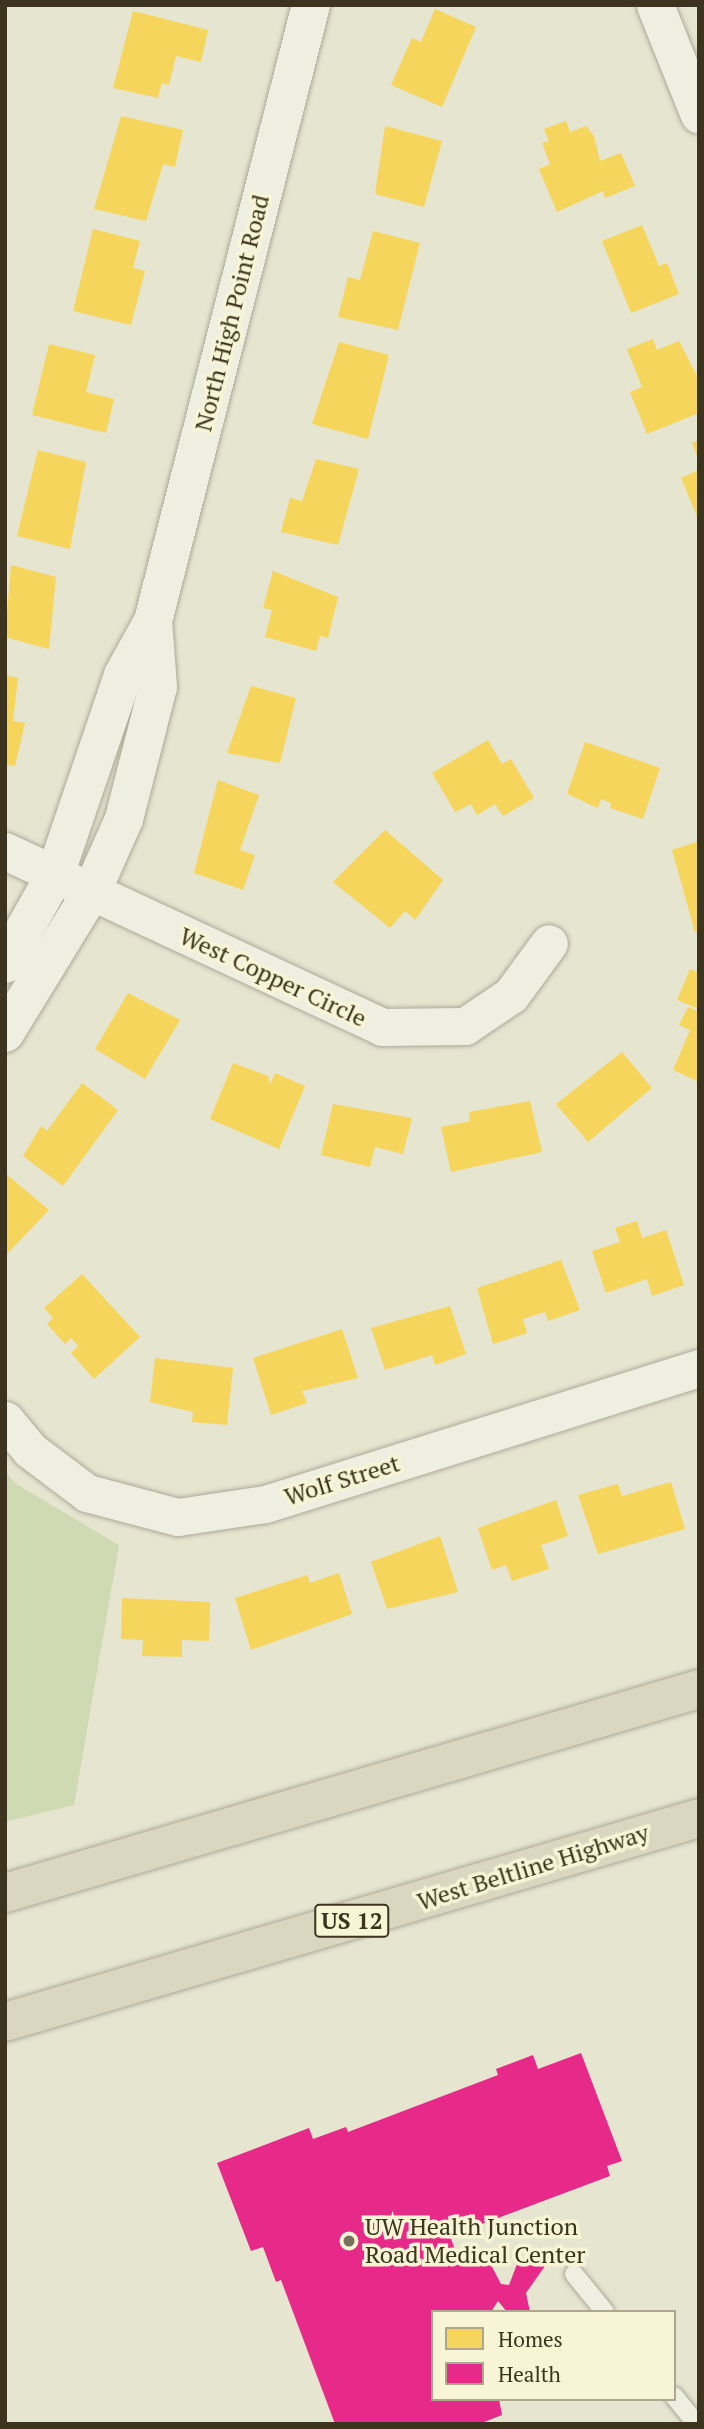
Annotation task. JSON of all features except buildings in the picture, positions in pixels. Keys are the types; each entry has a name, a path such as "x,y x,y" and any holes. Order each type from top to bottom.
{"highway":[{"path":"5,1893 699,1689"},
{"name":"West Beltline Highway","path":"5,2022 699,1818"}],"street":[{"name":"North High Point Road","path":"5,964 55,875 123,676 153,621 311,5"},
{"path":"654,5 699,115"},
{"name":"North High Point Road","path":"5,1034 92,891 124,819 158,687 153,621"},
{"name":"West Copper Circle","path":"5,851 382,1027 465,1026 512,995 549,943"},
{"name":"Wolf Street","path":"5,1420 30,1450 87,1493 178,1517 265,1504 699,1368"}],"lane":[{"path":"574,2274 603,2310"},
{"path":"676,2398 697,2424"}],"green space":[{"path":"5,1471 16,1484 119,1545 74,1805 5,1822"}],"place":[{"name":"UW Health Junction Road Medical Center","path":"349,2241"}]}
